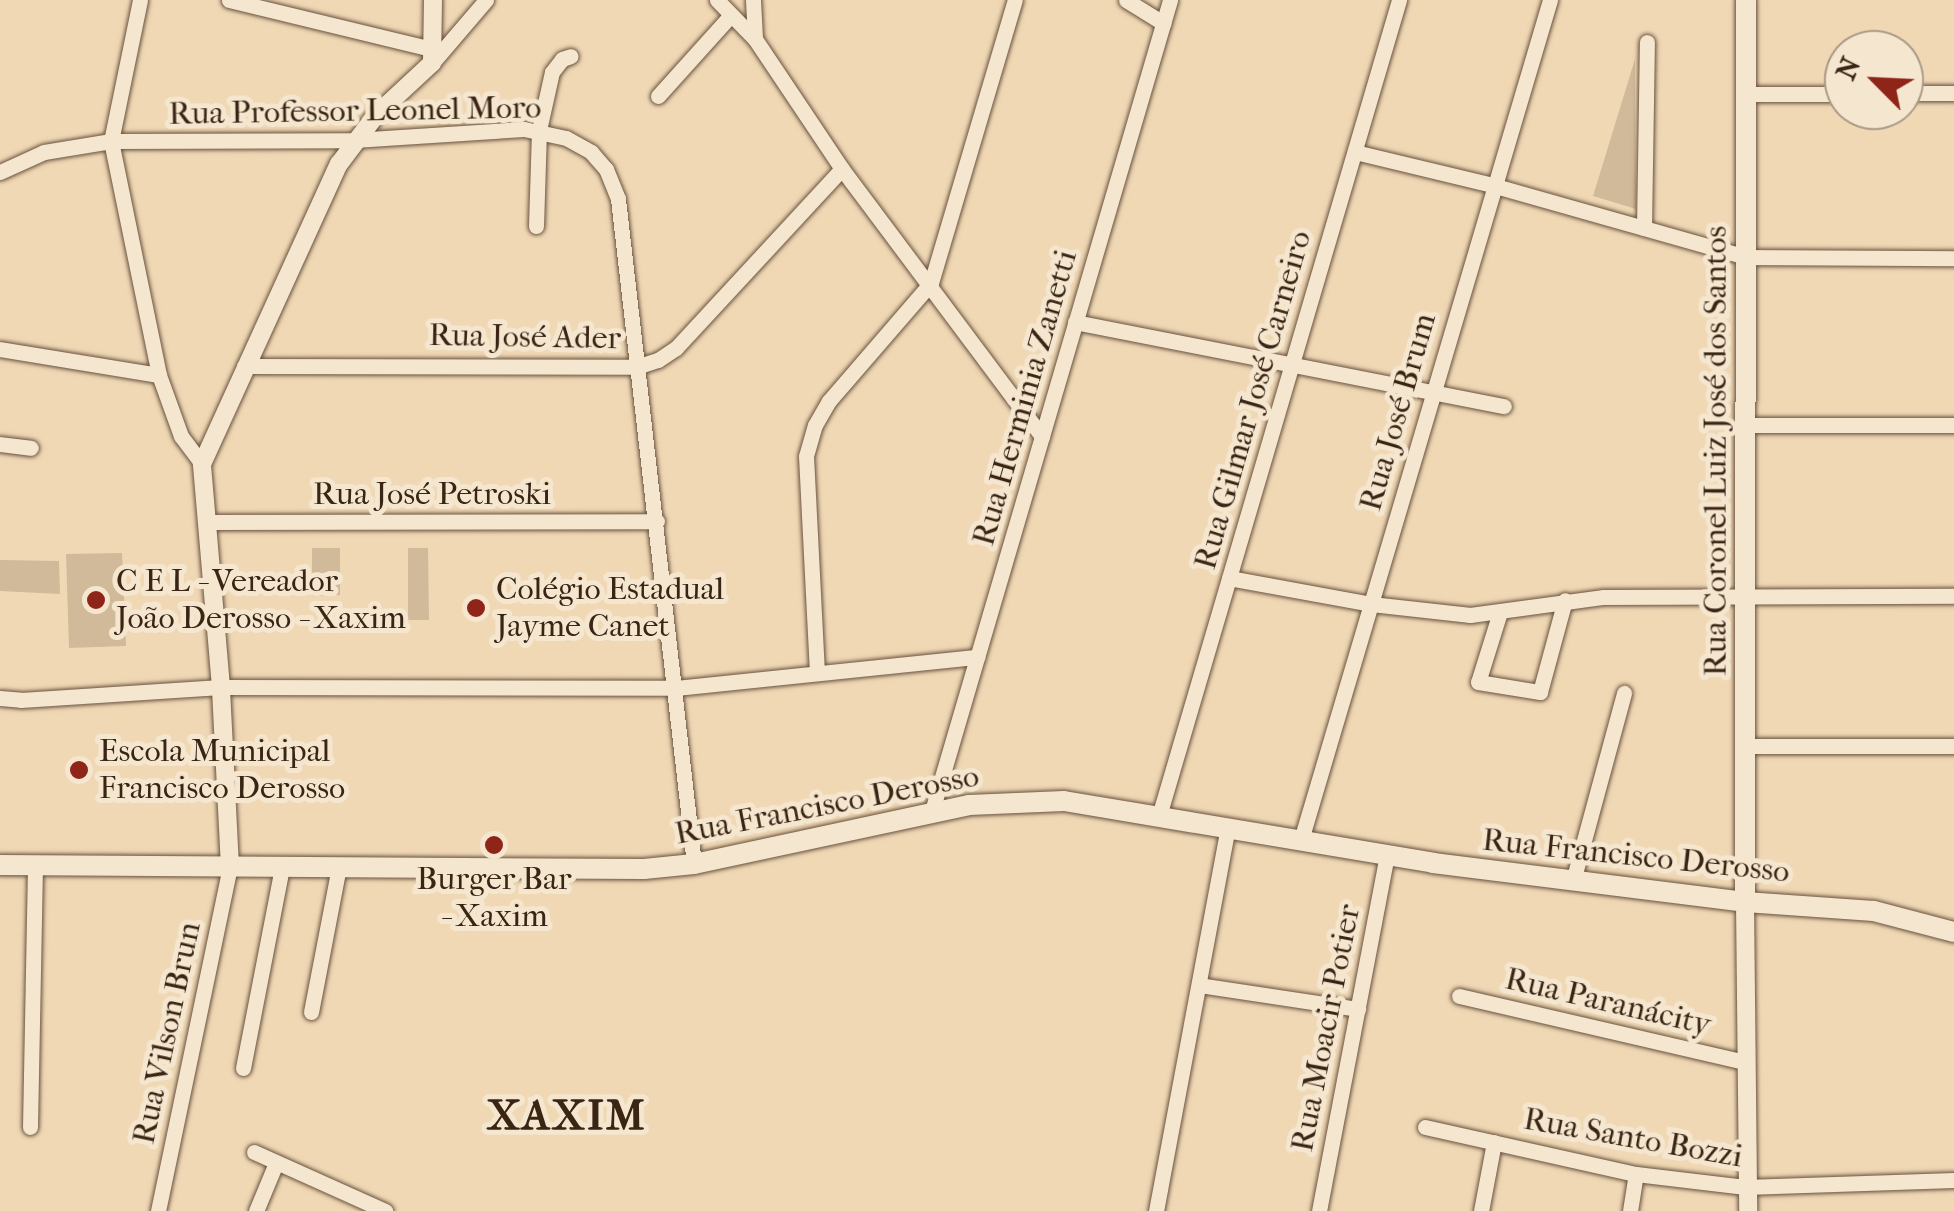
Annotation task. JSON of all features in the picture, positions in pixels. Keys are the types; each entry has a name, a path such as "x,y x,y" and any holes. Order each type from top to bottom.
{"main road":[{"name":"Rua Coronel Luiz José dos Santos","path":"1745,902 1746,0"},
{"name":"Rua Francisco Derosso","path":"0,866 644,868 694,864 969,805 1064,801 1387,856 1745,902 1874,911 1954,932"}],"street":[{"path":"140,0 111,141 159,375 181,436 202,464"},
{"path":"229,0 432,56"},
{"path":"432,56 433,0"},
{"path":"230,866 222,686 202,464 244,366 354,140 486,0"},
{"path":"717,0 755,39 842,169 1042,436"},
{"path":"754,0 755,39"},
{"path":"816,673 806,456 815,425 828,401 931,283 1015,0"},
{"path":"1126,0 1163,23"},
{"name":"Rua Herminia Zanetti","path":"932,811 1170,0"},
{"name":"Rua Gilmar José Carneiro","path":"1159,816 1399,0"},
{"name":"Rua José Brum","path":"1301,840 1492,184 1550,0"},
{"path":"658,96 731,15"},
{"path":"1644,228 1647,42"},
{"path":"536,226 539,130 552,72 562,58 571,56"},
{"path":"1924,93 1954,93"},
{"path":"1746,94 1824,94"},
{"name":"Rua Professor Leonel Moro","path":"0,172 44,152 111,141 354,140 539,130 590,152 606,169 618,198 694,864"},
{"path":"1354,152 1492,184 1746,258 1954,258"},
{"name":"Rua José Ader","path":"244,366 636,366 676,348 842,169"},
{"path":"1076,322 1504,406"},
{"path":"0,349 159,375"},
{"path":"1746,425 1954,425"},
{"path":"0,444 31,448"},
{"name":"Rua José Petroski","path":"207,522 657,522"},
{"path":"1229,578 1370,604 1470,615 1565,600 1954,596"},
{"path":"1500,612 1478,682 1540,692 1565,600"},
{"path":"0,698 21,700 222,686 676,688 978,657"},
{"path":"1572,881 1624,693"},
{"path":"1746,746 1954,746"},
{"path":"1156,1211 1228,828"},
{"name":"Rua Moacir Potier","path":"1319,1211 1387,856"},
{"path":"30,1127 35,866"},
{"name":"Rua Vilson Brun","path":"158,1211 230,866"},
{"path":"243,1068 282,867"},
{"path":"311,1012 339,867"},
{"path":"1745,902 1748,1211"},
{"path":"1199,985 1358,1009"},
{"name":"Rua Paranácity","path":"1458,996 1745,1062"},
{"name":"Rua Santo Bozzi","path":"1425,1126 1636,1174 1745,1187 1954,1180"},
{"path":"1481,1211 1494,1142"},
{"path":"254,1152 360,1206 384,1211"},
{"path":"256,1211 276,1164"},
{"path":"1630,1211 1636,1174"}],"shaded area":[{"path":"1635,59 1635,85 1636,209 1593,196"},
{"path":"312,548 340,548 340,595 312,596"},
{"path":"408,548 428,548 429,620 408,620"},
{"name":"C E L - Vereador João Derosso - Xaxim","path":"122,553 126,646 69,648 66,554"},
{"path":"0,560 59,561 60,594 0,591"}],"place":[{"name":"C E L - Vereador João Derosso - Xaxim","path":"96,600"},
{"name":"Colégio Estadual Jayme Canet","path":"476,608"},
{"name":"Escola Municipal Francisco Derosso","path":"79,770"},
{"name":"Burger Bar - Xaxim","path":"494,845"}],"district":[{"name":"XAXIM","path":"567,1116"}]}
